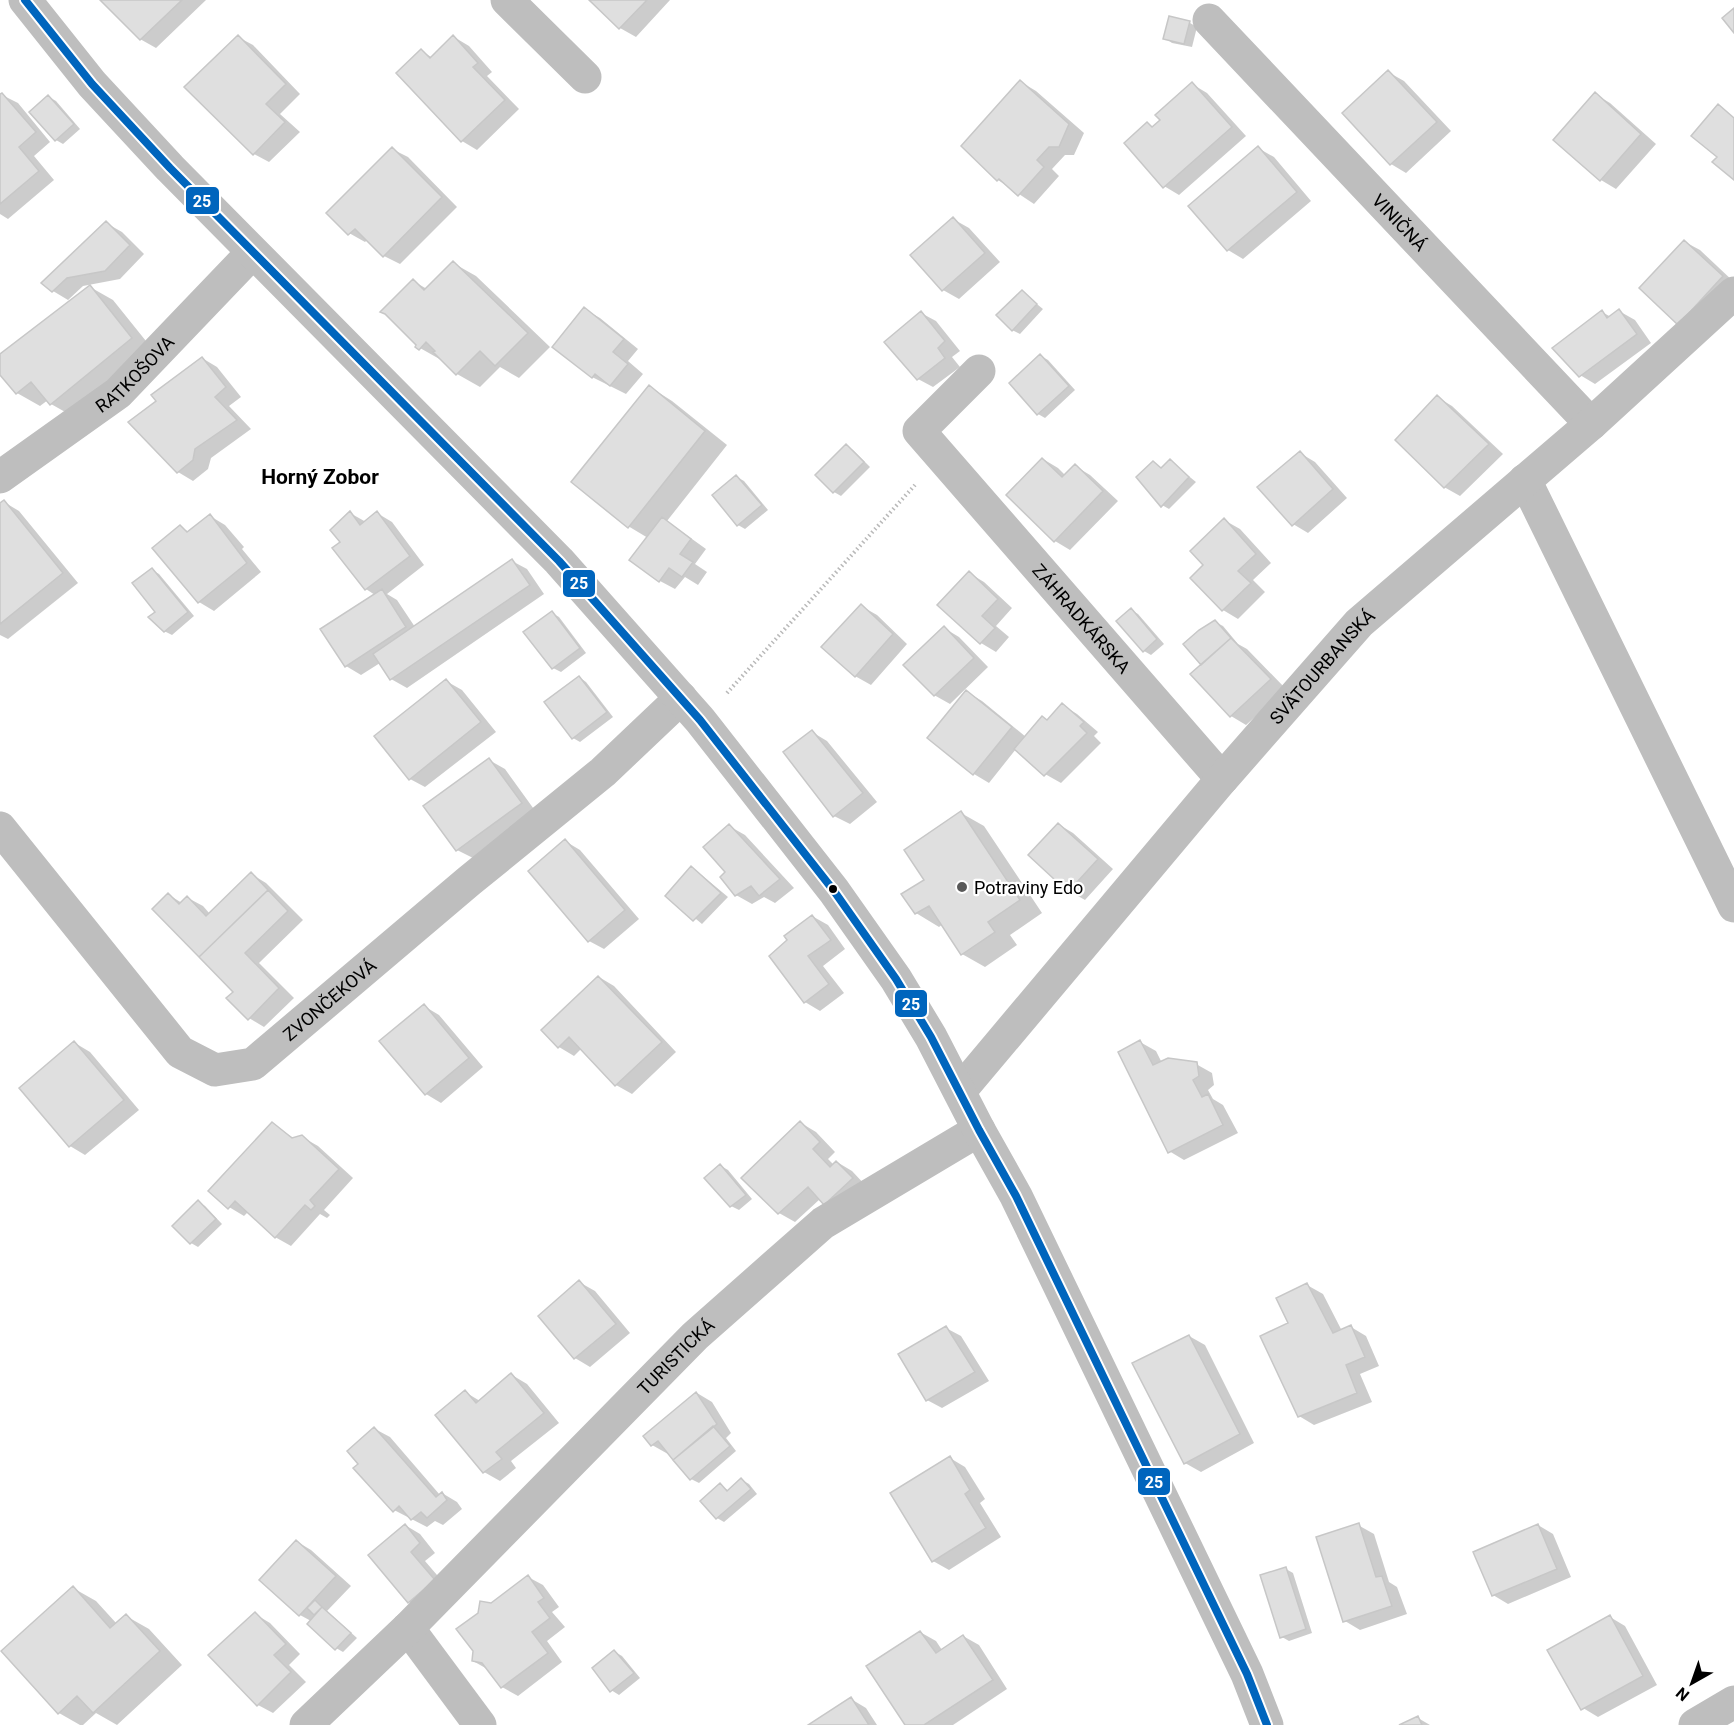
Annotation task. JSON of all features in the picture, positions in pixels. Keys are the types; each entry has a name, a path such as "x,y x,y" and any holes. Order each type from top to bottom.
{"street":[{"path":"25,0 92,84 170,168 551,553 681,698 834,891 896,979 931,1036 1026,1217 1246,1674 1267,1725"},
{"path":"507,0 585,77"},
{"name":"VINIČNÁ","path":"1209,20 1591,424"},
{"name":"RATKOŠOVA","path":"0,477 118,393 252,253"},
{"name":"SVÄTOURBANSKÁ","path":"960,1091 1222,779 1359,623 1591,424 1734,293"},
{"name":"ZÁHRADKÁRSKA","path":"979,371 919,430 1222,779"},
{"path":"1525,480 1734,906"},
{"name":"ZVONČEKOVÁ","path":"0,828 180,1052 215,1070 253,1064 469,881 603,772 681,698"},
{"name":"TURISTICKÁ","path":"306,1725 408,1628 695,1336 823,1223 979,1130"},
{"path":"408,1628 480,1725"},
{"path":"1695,1725 1734,1702"}],"path":[{"path":"731,689 942,456"}],"building":[{"path":"100,0 182,0 140,40"},
{"path":"589,0 647,0 619,29"},
{"path":"1734,8 1734,33 1722,18"},
{"path":"1169,16 1190,21 1184,44 1163,39"},
{"path":"238,35 286,84 266,104 285,122 253,155 184,87"},
{"path":"453,35 478,63 473,67 505,100 461,142 396,73 421,49 430,58"},
{"path":"1388,70 1437,122 1390,165 1342,113"},
{"path":"1020,80 1069,124 1059,147 1049,147 1037,160 1044,167 1018,196 999,179 997,181 961,146"},
{"path":"1192,82 1232,127 1163,188 1124,143 1147,122 1152,127 1160,120 1155,115"},
{"path":"1595,92 1641,134 1600,181 1553,140"},
{"path":"2,93 36,132 19,147 39,171 0,204 0,94"},
{"path":"48,95 74,124 55,141 29,112"},
{"path":"1718,104 1734,118 1734,180 1712,162 1717,157 1691,136"},
{"path":"1258,146 1297,192 1227,251 1188,206"},
{"path":"392,147 442,197 383,257 355,229 348,235 326,213"},
{"path":"953,217 985,253 942,291 910,255"},
{"path":"106,221 130,245 105,271 67,278 52,292 41,283"},
{"path":"1684,240 1723,276 1678,325 1639,288"},
{"path":"453,261 528,333 495,366 480,351 456,375 426,342 419,350 385,314 380,312 413,279 424,290"},
{"path":"90,285 132,338 50,405 31,382 16,394 0,375 0,354"},
{"path":"1022,290 1037,304 1012,331 996,315"},
{"path":"584,307 624,339 613,352 628,364 610,386 595,374 592,378 552,347"},
{"path":"1619,309 1637,334 1579,377 1552,348 1602,310 1607,318"},
{"path":"921,311 945,341 938,348 945,358 917,380 884,342"},
{"path":"1040,354 1069,386 1037,415 1009,383"},
{"path":"202,357 226,387 215,397 237,420 195,449 193,460 177,473 128,422 156,401 151,395"},
{"path":"649,385 705,431 628,528 571,482"},
{"path":"1437,395 1489,444 1444,488 1395,440"},
{"path":"846,444 864,462 833,493 815,475"},
{"path":"1300,451 1333,489 1292,526 1257,487"},
{"path":"1042,458 1062,477 1075,464 1103,491 1054,542 1006,495"},
{"path":"1170,459 1189,477 1161,507 1136,477 1153,461 1161,468"},
{"path":"736,475 762,505 737,526 712,495"},
{"path":"4,500 63,573 0,624 0,503"},
{"path":"350,511 360,525 377,511 410,556 365,590 332,548 340,542 330,530"},
{"path":"210,514 247,563 198,603 152,548 180,525 187,532"},
{"path":"662,517 691,539 680,554 693,562 682,577 669,568 659,582 629,560"},
{"path":"1224,518 1256,554 1238,571 1251,583 1222,611 1190,578 1203,565 1190,551"},
{"path":"512,559 530,585 390,680 373,654"},
{"path":"152,568 188,612 164,632 148,617 155,612 132,583"},
{"path":"969,571 998,599 982,616 995,628 980,644 937,605"},
{"path":"382,589 406,627 345,667 320,629"},
{"path":"861,604 893,634 855,677 821,647"},
{"path":"1131,608 1157,639 1143,652 1116,621"},
{"path":"552,611 580,648 552,669 523,632"},
{"path":"1215,620 1231,638 1201,665 1183,644"},
{"path":"944,626 974,658 934,696 903,665"},
{"path":"1231,638 1271,679 1230,717 1190,674"},
{"path":"579,676 607,712 572,739 544,702"},
{"path":"446,679 481,722 409,780 374,736"},
{"path":"966,690 1012,727 973,775 927,738"},
{"path":"1062,703 1084,722 1080,726 1087,733 1044,776 1014,749 1042,716 1047,720"},
{"path":"812,730 863,793 833,817 783,752"},
{"path":"489,758 522,803 456,851 423,806"},
{"name":"Potraviny Edo","path":"961,811 1020,900 988,922 995,932 961,955 929,906 915,914 901,894 924,880 904,850"},
{"path":"1058,823 1098,859 1068,892 1028,855"},
{"path":"729,824 780,879 759,896 751,886 735,896 720,877 725,872 703,847"},
{"path":"565,839 625,910 588,942 528,871"},
{"path":"691,866 721,893 693,921 665,896"},
{"path":"251,872 268,890 199,957 152,909 168,893 179,904 187,896 206,916"},
{"path":"268,890 288,911 245,953 279,988 248,1020 226,998 233,992 199,957"},
{"path":"812,915 831,940 808,956 829,984 804,1003 769,956 787,940 784,936"},
{"path":"598,976 662,1042 615,1086 569,1037 558,1048 541,1030"},
{"path":"424,1004 469,1058 425,1095 379,1041"},
{"path":"1140,1040 1153,1065 1168,1058 1197,1062 1199,1076 1193,1080 1202,1097 1208,1094 1223,1125 1168,1153 1118,1052"},
{"path":"74,1041 124,1100 69,1147 19,1088"},
{"path":"800,1121 820,1142 813,1149 830,1167 836,1161 853,1178 824,1205 808,1187 778,1214 741,1178"},
{"path":"272,1122 292,1138 302,1135 339,1169 310,1200 315,1206 311,1210 305,1205 275,1238 235,1201 228,1209 208,1191"},
{"path":"720,1164 746,1195 730,1207 704,1178"},
{"path":"198,1200 216,1219 190,1244 172,1226"},
{"path":"579,1280 616,1324 574,1359 538,1316"},
{"path":"1307,1283 1333,1333 1351,1325 1365,1357 1346,1365 1357,1393 1298,1417 1260,1336 1288,1323 1276,1298"},
{"path":"946,1326 975,1372 926,1401 898,1354"},
{"path":"1189,1335 1240,1434 1184,1464 1132,1363"},
{"path":"511,1373 544,1413 496,1452 502,1459 483,1473 435,1415 465,1390 476,1403"},
{"path":"696,1392 717,1424 673,1460 658,1441 651,1446 643,1436"},
{"path":"713,1426 730,1446 690,1480 673,1460"},
{"path":"374,1427 436,1497 442,1492 447,1500 427,1518 421,1512 411,1520 399,1506 393,1512 353,1468 358,1464 347,1451"},
{"path":"950,1456 970,1490 965,1494 986,1528 932,1562 890,1493"},
{"path":"741,1478 751,1489 716,1519 700,1501 720,1483 727,1491"},
{"path":"1359,1523 1376,1577 1382,1576 1392,1606 1343,1622 1316,1537"},
{"path":"405,1524 420,1543 411,1552 435,1580 408,1603 368,1555"},
{"path":"1538,1524 1557,1569 1492,1596 1473,1552"},
{"path":"296,1540 336,1576 299,1616 259,1580"},
{"path":"1286,1567 1306,1629 1280,1638 1260,1575"},
{"path":"528,1575 544,1598 538,1602 550,1618 532,1632 548,1653 501,1688 482,1663 472,1661 473,1651 456,1629 478,1613 480,1601 491,1603"},
{"path":"73,1586 110,1628 126,1614 160,1651 93,1713 77,1696 58,1714 1,1651"},
{"path":"315,1600 322,1607 314,1615 307,1608"},
{"path":"322,1607 351,1633 335,1650 307,1624"},
{"path":"255,1612 286,1644 274,1655 291,1672 257,1706 208,1655"},
{"path":"1610,1615 1643,1676 1581,1710 1547,1650"},
{"path":"920,1631 936,1653 963,1635 993,1680 924,1725 905,1725 866,1666"},
{"path":"614,1650 634,1673 610,1692 592,1668"},
{"path":"851,1697 869,1725 808,1725"},
{"path":"1418,1716 1422,1725 1399,1725"}],"transit line":[{"name":"25","path":"25,0 92,84 170,168 559,561 700,720 834,891 896,979 931,1037 1016,1196 1247,1674 1267,1725"}],"place":[{"name":"Potraviny Edo","path":"962,887"}],"district":[{"name":"Horný Zobor","path":"320,477"}]}
